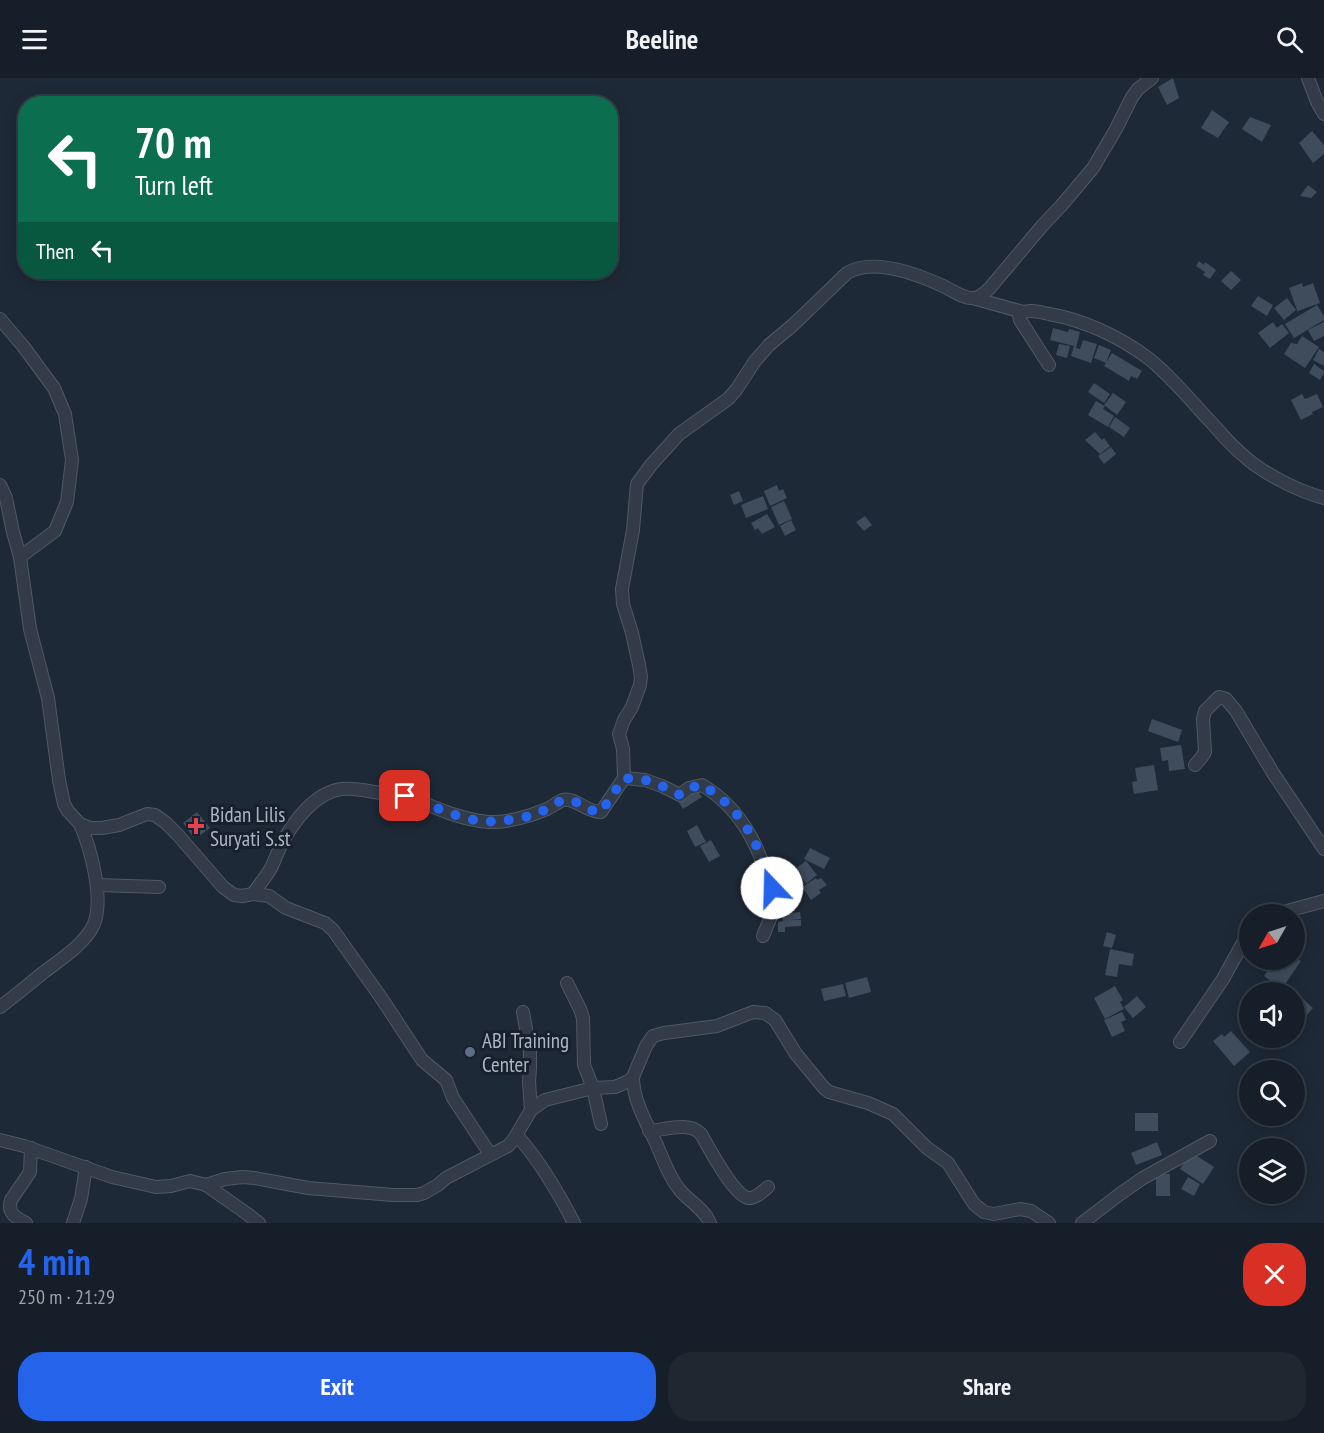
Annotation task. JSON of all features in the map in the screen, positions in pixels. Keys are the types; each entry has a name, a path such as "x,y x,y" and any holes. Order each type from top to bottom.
{"street":[{"path":"976,299 989,289 1093,168 1132,97 1152,78"},
{"path":"1308,78 1324,114"},
{"path":"252,894 270,868 290,831 306,810 326,795 340,789 355,789 413,798 452,813 490,822 526,817 562,800 571,800 593,812 601,812 624,778 623,749 619,734 633,706 640,685 637,655 623,604 622,589 633,530 637,484 651,465 679,434 728,399 769,345 853,270 892,268 941,285 969,298 1023,312"},
{"path":"1049,364 1020,320 1019,315 1023,312 1029,310 1066,317 1110,334 1148,359 1179,388 1244,457 1299,490 1324,498"},
{"path":"0,319 37,363 54,388 65,414 72,460 67,502 55,531 20,557"},
{"path":"0,485 9,507 20,557 30,629 48,698 61,795 68,811 80,824 87,839 97,885 98,902 96,916 88,933 73,949 0,1007"},
{"path":"1195,765 1205,752 1203,719 1206,711 1219,697 1226,699 1236,711 1273,773 1324,849"},
{"path":"624,778 645,780 680,795 689,788 702,785 716,793 744,823 754,840 776,902 763,936"},
{"path":"80,824 90,828 102,828 127,823 147,814 155,815 178,835 227,891 234,895 252,894 269,897 286,908 325,923 333,930 378,992 422,1060 446,1080 453,1098 490,1155"},
{"path":"97,885 159,887"},
{"path":"1305,906 1324,901"},
{"path":"1180,1042 1218,986 1239,949"},
{"path":"567,983 582,1018 584,1065 593,1088 601,1124"},
{"path":"523,1012 530,1052 531,1110"},
{"path":"710,1223 705,1213 680,1191 668,1173 642,1116 633,1077 646,1046 653,1036 717,1026 753,1012 765,1013 776,1020 796,1054 829,1092 868,1103 893,1114 927,1148 948,1163 974,1204 984,1212 994,1214 1020,1209 1031,1211 1049,1223"},
{"path":"206,1185 225,1179 254,1178 308,1188 417,1195 502,1149 514,1139 531,1110 539,1104 552,1098 593,1088 615,1087 633,1077"},
{"path":"649,1131 686,1127 697,1130 717,1163 743,1195 747,1198 754,1197 768,1187"},
{"path":"514,1139 520,1139 529,1149 573,1223"},
{"path":"0,1140 31,1148 112,1177 148,1186 165,1187 190,1181 206,1185 259,1223"},
{"path":"1082,1223 1143,1178 1210,1141"},
{"path":"26,1223 9,1210 9,1205 30,1172 31,1148"},
{"path":"73,1223 81,1199 86,1167"}],"building":[{"path":"1173,78 1179,98 1167,105 1158,87"},
{"path":"1212,110 1229,122 1218,138 1201,128"},
{"path":"1250,117 1271,125 1262,142 1242,129"},
{"path":"1312,131 1324,145 1324,154 1313,163 1299,143"},
{"path":"1308,185 1317,192 1311,198 1300,196"},
{"path":"1199,261 1204,265 1205,262 1216,270 1210,279 1203,275 1205,272 1196,266"},
{"path":"1231,271 1241,280 1231,290 1221,281"},
{"path":"1302,283 1303,287 1313,283 1320,303 1298,311 1298,313 1289,288"},
{"path":"1258,296 1273,305 1267,316 1251,306"},
{"path":"1287,298 1296,310 1284,320 1274,308"},
{"path":"1317,305 1324,320 1294,338 1285,324"},
{"path":"1273,322 1277,328 1282,324 1289,333 1270,348 1258,333"},
{"path":"1324,322 1324,336 1314,341 1308,330"},
{"path":"1053,328 1080,332 1076,348 1080,349 1083,340 1097,344 1091,363 1071,356 1074,346 1050,340"},
{"path":"1302,336 1319,347 1305,368 1284,354 1291,343 1297,344"},
{"path":"1059,344 1070,346 1067,358 1056,355"},
{"path":"1099,345 1111,350 1106,363 1094,358"},
{"path":"1319,349 1324,352 1324,366 1313,360"},
{"path":"1112,353 1142,371 1137,379 1131,376 1129,381 1104,366"},
{"path":"1314,364 1324,371 1320,380 1309,373"},
{"path":"1094,383 1110,394 1104,403 1088,392"},
{"path":"1113,393 1126,402 1117,415 1104,405"},
{"path":"1302,394 1305,399 1317,394 1323,407 1301,420 1291,400"},
{"path":"1096,401 1105,406 1103,409 1114,416 1108,427 1088,415"},
{"path":"1115,417 1130,428 1124,437 1109,427"},
{"path":"1095,432 1110,446 1100,454 1085,440"},
{"path":"1111,447 1116,454 1104,464 1098,456"},
{"path":"777,485 779,491 783,489 787,498 770,506 764,491"},
{"path":"739,491 743,501 734,505 730,495"},
{"path":"763,496 768,509 746,518 741,505"},
{"path":"784,501 792,519 779,525 771,507"},
{"path":"767,514 775,527 762,534 758,528 755,530 751,523"},
{"path":"865,516 872,525 864,531 856,522"},
{"path":"791,520 796,530 785,536 780,526"},
{"path":"1152,719 1182,730 1178,742 1148,731"},
{"path":"1181,745 1185,769 1169,771 1168,760 1162,761 1160,748"},
{"path":"1154,765 1158,790 1134,794 1132,782 1137,781 1135,768"},
{"path":"695,787 702,797 683,809 676,798"},
{"name":"Bidan Lilis Suryati S.st","path":"197,812 210,828 199,836 197,833 193,837 183,823"},
{"path":"697,825 706,842 695,847 687,831"},
{"path":"711,840 720,856 709,862 700,846"},
{"path":"810,848 830,858 824,869 804,859"},
{"path":"806,861 817,875 806,884 795,869"},
{"path":"794,867 797,879 787,881 784,869"},
{"path":"816,878 817,880 821,878 827,885 819,890 821,893 811,900 802,887"},
{"path":"796,880 799,890 795,891 797,896 785,900 792,899 795,909 781,914 773,889"},
{"path":"800,912 801,919 790,920 801,920 801,926 785,927 785,932 778,932 778,922 783,921 782,914"},
{"path":"1107,932 1116,935 1112,948 1103,946"},
{"path":"1110,949 1134,954 1132,966 1119,964 1117,977 1105,975"},
{"path":"1268,970 1295,970 1287,982 1270,982 1264,976"},
{"path":"867,977 871,992 849,998 845,983"},
{"path":"843,984 846,996 824,1001 821,989"},
{"path":"1115,986 1123,1000 1120,1002 1124,1009 1105,1019 1094,998"},
{"path":"1137,996 1146,1007 1133,1018 1124,1007"},
{"path":"1305,1001 1313,1008 1307,1015 1305,1013"},
{"path":"1122,1012 1126,1020 1121,1022 1125,1031 1112,1037 1104,1020"},
{"path":"1231,1031 1239,1040 1239,1048 1246,1048 1250,1052 1234,1066 1213,1041 1222,1034 1224,1037"},
{"path":"1135,1113 1158,1113 1158,1131 1135,1131"},
{"path":"1157,1142 1162,1155 1136,1165 1131,1153"},
{"path":"1191,1152 1214,1167 1203,1184 1180,1169"},
{"path":"1156,1174 1170,1174 1170,1196 1156,1196"},
{"path":"1188,1177 1200,1184 1194,1196 1181,1189"}],"place":[{"name":"Bidan Lilis Suryati S.st","path":"196,826"},
{"name":"ABI Training Center","path":"470,1052"}],"route":[{"path":"405,796 452,813 490,822 526,817 550,808 562,800 571,800 593,812 601,812 624,778 645,780 680,795 689,788 702,785 716,793 744,823 754,840 772,888"}]}
